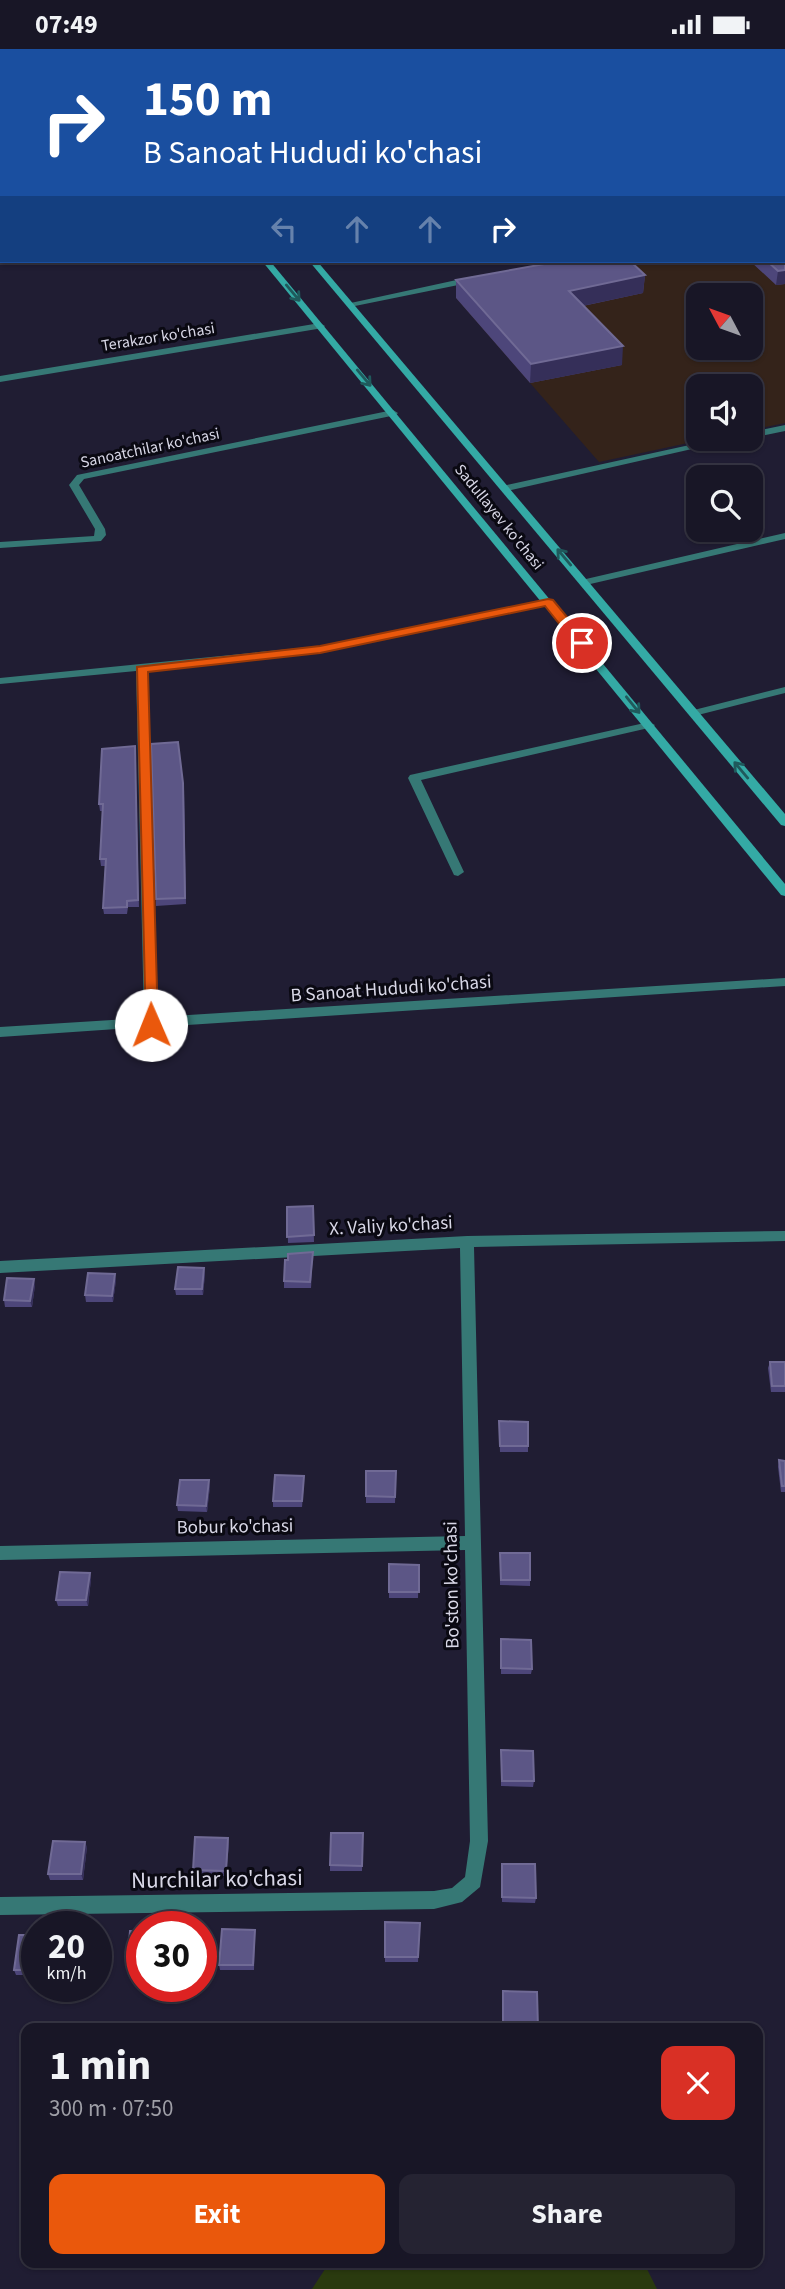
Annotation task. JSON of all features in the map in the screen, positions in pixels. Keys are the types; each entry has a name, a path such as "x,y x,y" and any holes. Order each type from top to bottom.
{"main road":[{"name":"Sadullayev ko'chasi","path":"269,263 785,892"},
{"name":"Sadullayev ko'chasi","path":"315,263 507,488 785,822"}],"street":[{"path":"350,304 484,277"},
{"name":"Terakzor ko'chasi","path":"0,379 320,326"},
{"name":"Sanoatchilar ko'chasi","path":"0,545 97,539 101,535 100,529 74,485 81,477 393,413"},
{"path":"763,433 785,428"},
{"path":"507,488 686,449"},
{"path":"586,582 785,536"},
{"path":"0,681 320,649 548,602"},
{"path":"141,669 151,1025"},
{"path":"694,713 785,690"},
{"path":"458,872 414,778 649,725"},
{"name":"B Sanoat Hududi ko'chasi","path":"0,1032 151,1025 785,982"},
{"name":"X. Valiy ko'chasi","path":"0,1267 467,1242 785,1236"},
{"name":"Bo'ston ko'chasi","path":"434,1900 456,1896 474,1881 479,1841 467,1242"},
{"name":"Bobur ko'chasi","path":"0,1552 471,1543"},
{"name":"Nurchilar ko'chasi","path":"0,1906 434,1900"}],"shaded area":[{"path":"642,263 785,263 785,423 763,428 763,374 686,374 686,443 599,462 456,298"}],"green space":[{"path":"326,2268 646,2268 657,2289 312,2289"}],"building":[{"path":"550,263 632,263 645,275 569,291 623,346 531,364 456,280"},
{"path":"769,263 785,263 785,270 778,271"},
{"path":"178,742 183,783 185,898 156,899 151,744"},
{"path":"135,746 138,900 127,901 127,907 103,908 106,859 100,859 103,804 99,804 102,749"},
{"path":"313,1206 314,1235 287,1237 287,1207"},
{"path":"313,1252 310,1282 284,1281 288,1254"},
{"path":"178,1267 204,1268 202,1289 175,1289"},
{"path":"88,1273 115,1274 112,1296 85,1295"},
{"path":"7,1278 34,1279 30,1301 4,1300"},
{"path":"770,1362 785,1362 785,1386 772,1386"},
{"path":"499,1421 528,1422 528,1446 500,1446"},
{"path":"779,1460 785,1461 785,1486 782,1486"},
{"path":"366,1471 396,1471 395,1497 366,1496"},
{"path":"275,1475 304,1476 302,1501 273,1501"},
{"path":"180,1480 209,1480 206,1506 177,1505"},
{"path":"500,1553 530,1553 530,1580 501,1580"},
{"path":"389,1564 419,1565 419,1592 389,1592"},
{"path":"60,1572 90,1573 86,1600 56,1600"},
{"path":"501,1639 531,1640 532,1669 501,1668"},
{"path":"501,1750 533,1751 534,1781 502,1781"},
{"path":"331,1833 363,1833 362,1866 330,1865"},
{"path":"195,1837 228,1838 226,1871 193,1870"},
{"path":"53,1841 85,1842 81,1874 48,1874"},
{"path":"502,1864 535,1864 536,1898 502,1897"},
{"path":"385,1922 420,1923 418,1957 385,1957"},
{"path":"222,1929 255,1930 253,1965 219,1965"},
{"path":"19,1935 21,1935 21,1970 14,1970"},
{"path":"503,1991 537,1992 538,2023 503,2023"}],"route":[{"path":"151,1025 141,669 320,649 548,602 582,643"}]}
